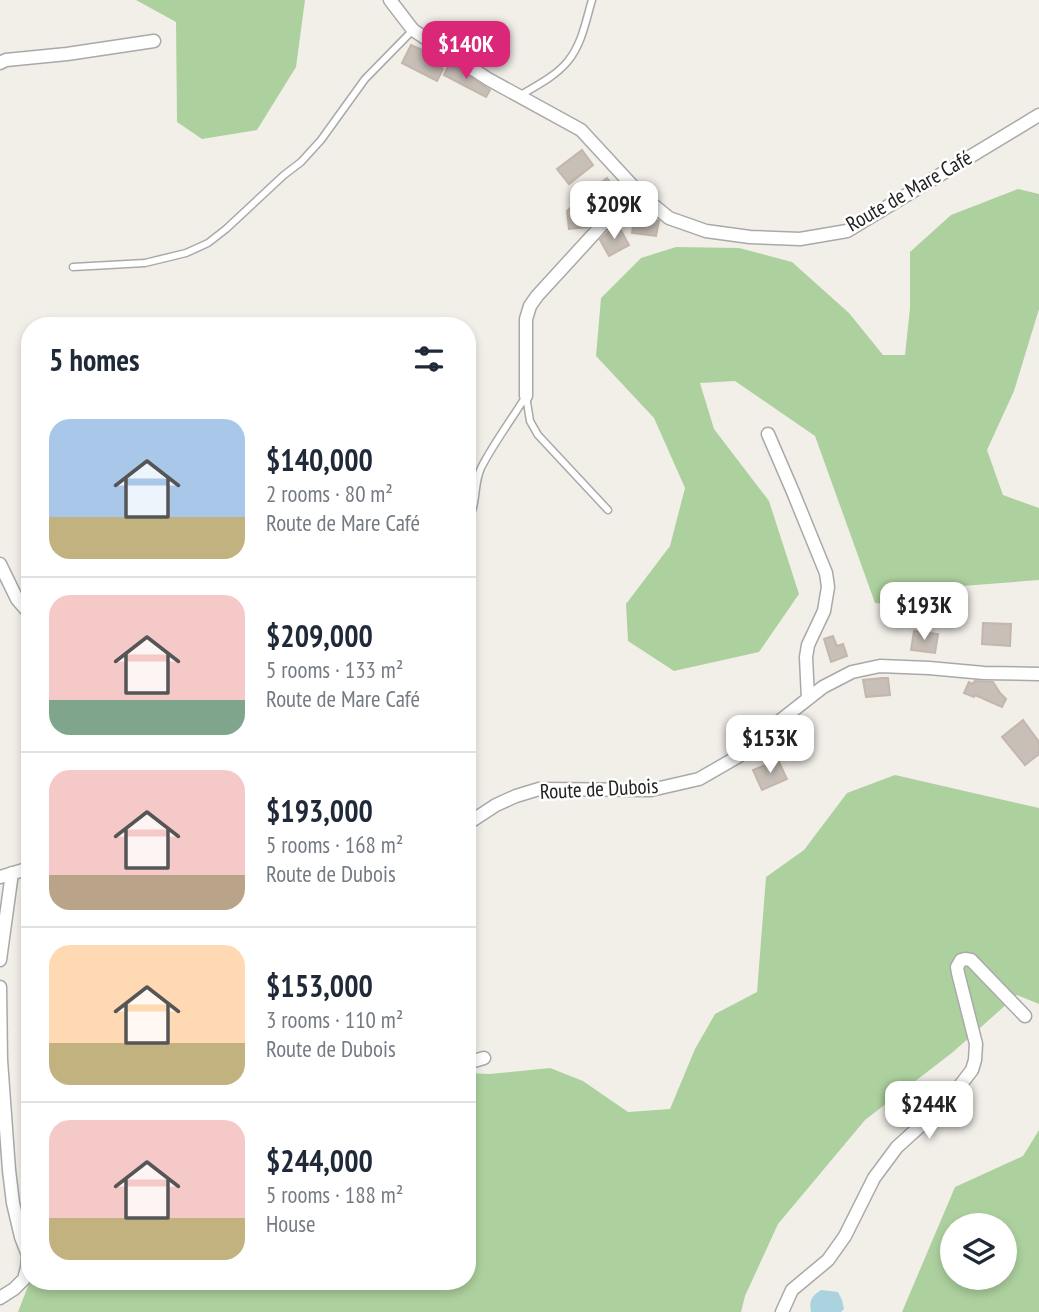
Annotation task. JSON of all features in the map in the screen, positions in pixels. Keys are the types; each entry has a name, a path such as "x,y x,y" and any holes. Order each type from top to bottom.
{"street":[{"name":"Route de Mare Café","path":"390,0 414,30 488,79 581,131 641,195 669,218 706,231 750,237 800,239 847,231 1039,115"},
{"path":"0,63 6,60 154,41"},
{"path":"526,396 526,319 530,306 602,225 641,195"},
{"path":"768,434 826,573 828,587 824,611 808,645 806,657 808,699"},
{"path":"0,564 21,604"},
{"name":"Route de Dubois","path":"476,818 496,805 539,789 651,790 699,779 739,756 823,687 852,673 880,666 1039,674"},
{"path":"0,960 6,875"},
{"path":"782,1312 792,1290 828,1259 845,1236 874,1178 897,1147 948,1101 972,1070 976,1044 958,973 957,967 961,960 971,960 1025,1016"},
{"path":"0,987 1,1060 9,1170 21,1237"},
{"path":"476,1060 484,1058"},
{"path":"0,1298 21,1282"}],"lane":[{"path":"519,96 567,63 581,38 592,0"},
{"path":"73,267 145,263 187,253 208,243 301,162 321,140 365,79 414,30"},
{"path":"526,396 530,421 538,435 608,510"},
{"path":"476,484 481,469 526,396"}],"green space":[{"path":"136,0 305,0 296,67 257,130 202,139 177,122 176,22"},
{"path":"1018,189 1039,194 1039,309 1014,391 987,450 1003,495 1039,508 1039,580 949,587 918,606 875,603 815,436 735,381 700,383 714,429 769,501 799,594 759,652 674,671 628,641 626,604 670,546 685,488 654,418 596,356 601,298 641,258 676,247 739,248 792,262 849,313 883,355 905,355 910,308 910,252 951,215"},
{"path":"895,775 1039,808 1039,1004 1017,995 953,1052 865,1120 778,1224 745,1296 741,1312 18,1312 27,1290 476,1290 476,1073 550,1068 583,1081 628,1112 670,1109 695,1049 715,1014 757,992 766,877 804,850 847,793"},
{"path":"1039,1130 1039,1312 902,1312 940,1222 940,1290 1017,1290 1017,1213 944,1213 955,1187 1023,1156"}],"water":[{"path":"821,1290 838,1292 844,1309 841,1312 811,1312 812,1299"}],"building":[{"path":"411,45 429,53 426,59 443,69 437,81 402,63"},
{"path":"449,64 490,90 486,97 444,75"},
{"path":"582,150 593,165 569,184 557,169"},
{"path":"607,178 619,193 599,210 586,195"},
{"path":"582,198 587,227 569,229 567,211"},
{"path":"635,213 653,216 653,219 659,221 656,236 632,233"},
{"path":"618,225 629,245 609,256 600,240"},
{"path":"983,623 1011,624 1010,646 982,644"},
{"path":"914,631 938,634 935,653 911,650"},
{"path":"833,636 837,646 843,644 847,656 831,662 824,639"},
{"path":"888,678 890,695 866,697 863,680"},
{"path":"975,681 993,682 1006,699 1002,707 964,693 969,682 972,684"},
{"path":"1023,720 1039,742 1039,754 1025,765 1002,737"},
{"path":"778,760 787,779 762,790 753,770"}]}
